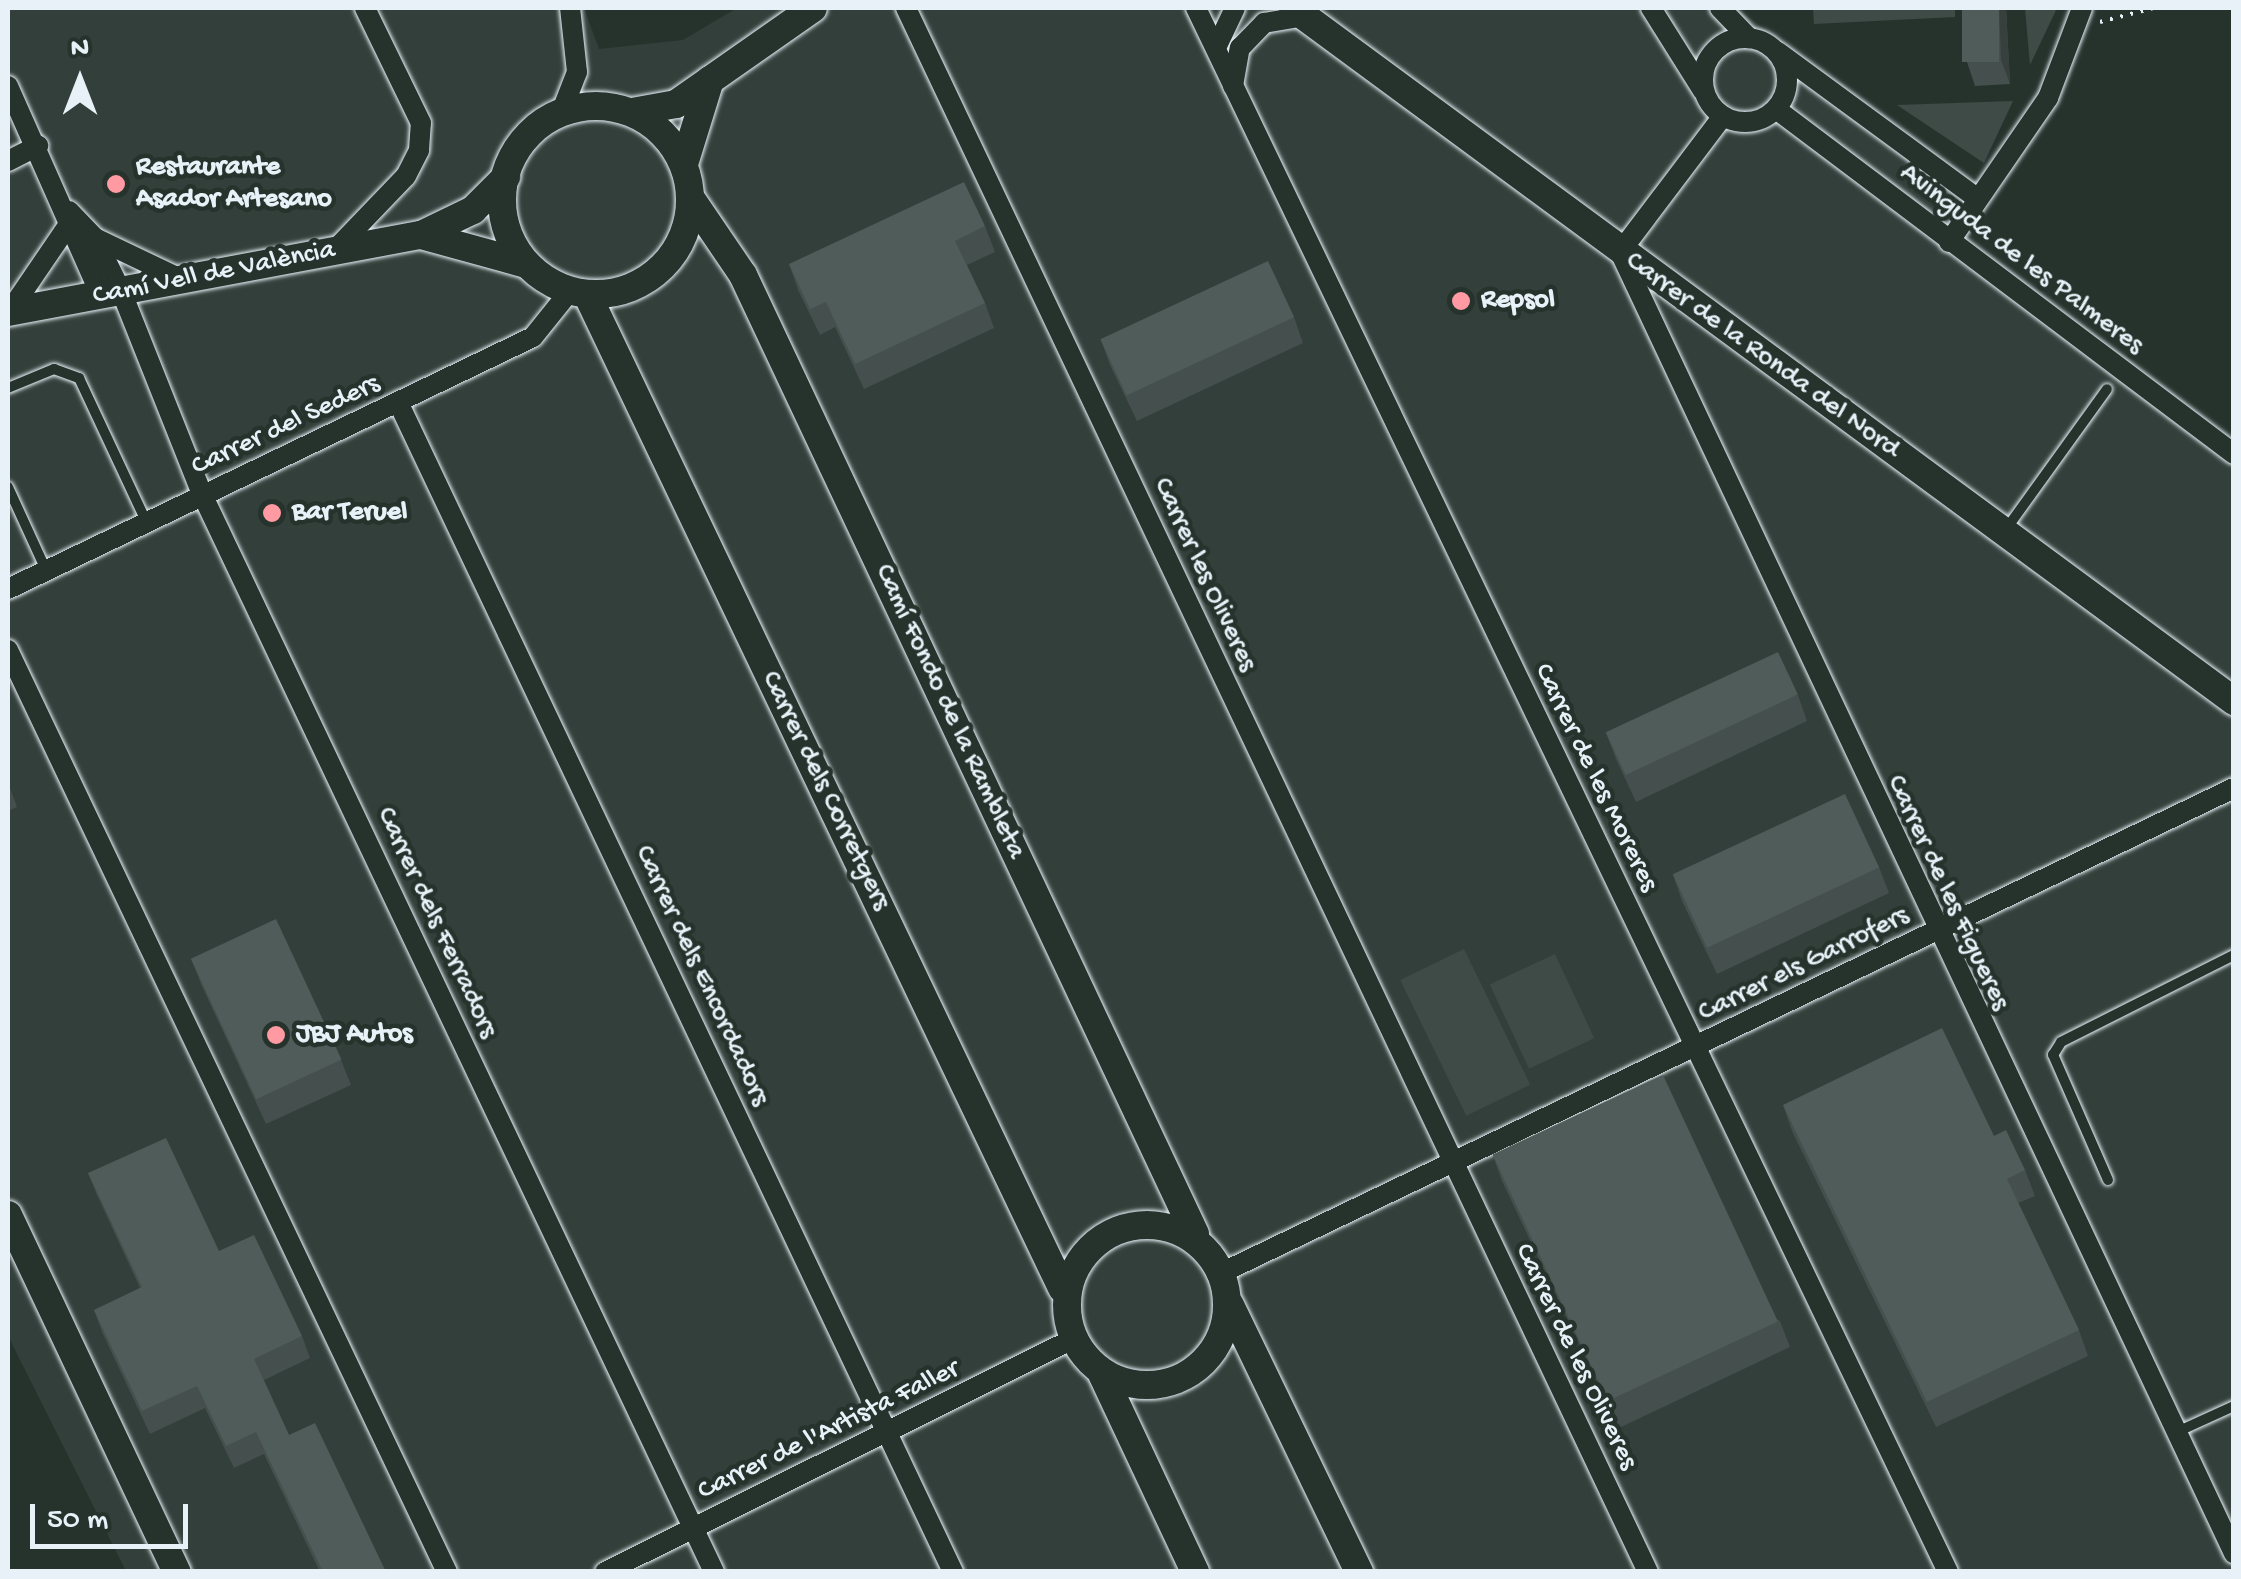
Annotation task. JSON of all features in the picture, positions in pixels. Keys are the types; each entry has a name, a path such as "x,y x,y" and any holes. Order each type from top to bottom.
{"street":[{"path":"333,252 406,176 418,150 421,122 364,8"},
{"path":"562,113 578,72 570,8"},
{"path":"632,112 666,136 684,164 690,196 682,238 664,265 620,291 578,292 526,264 501,205 506,177 528,132 562,113 600,105 632,112 676,104 712,74 813,8"},
{"name":"Carrer les Oliveres","path":"906,8 1453,1167"},
{"name":"Carrer de les Moreres","path":"1196,8 1948,1572"},
{"path":"1216,48 1235,8"},
{"path":"1652,8 1707,98 1723,116 1752,121 1776,108 1786,72 1773,48 1749,38 1720,8"},
{"path":"1234,86 1240,48 1264,22 1299,12"},
{"name":"Carrer de la Ronda del Nord","path":"1299,12 2234,701"},
{"path":"1948,242 2048,98 2079,18"},
{"path":"1707,98 1704,69 1715,50 1749,38"},
{"name":"Avinguda de les Palmeres","path":"1773,48 1978,199"},
{"path":"684,164 712,74"},
{"path":"8,86 112,294"},
{"name":"Avinguda de les Palmeres","path":"1776,108 1948,242 2234,454"},
{"path":"1620,252 1723,116"},
{"path":"8,161 38,146"},
{"name":"Camí Vell de València","path":"8,312 421,235 473,210 506,177"},
{"name":"Camí Fondo de la Rambleta","path":"690,196 743,275 1196,1234"},
{"path":"70,216 96,238 184,280"},
{"path":"8,312 70,216"},
{"name":"Camí Vell de València","path":"421,235 526,264"},
{"path":"96,238 112,294"},
{"name":"Carrer de les Figueres","path":"1620,252 1935,932 2234,1552"},
{"name":"Carrer del Seders","path":"8,589 533,338 578,292"},
{"name":"Carrer dels Corretgers","path":"578,292 1062,1288"},
{"name":"Carrer dels Ferradors","path":"112,294 202,494 714,1572"},
{"name":"Carrer dels Encordadors","path":"399,404 953,1572"},
{"path":"8,650 447,1572"},
{"name":"Carrer els Garrofers","path":"1217,1275 1453,1167 2234,788"},
{"name":"Carrer de les Oliveres","path":"1453,1167 1648,1572"},
{"path":"8,1216 177,1572"},
{"path":"1196,1572 1102,1374 1077,1337 1062,1288 1087,1247 1114,1230 1150,1224 1196,1234 1359,1572"},
{"path":"1102,1374 1154,1388 1182,1382 1207,1366 1230,1306"},
{"name":"Carrer de l'Artista Faller","path":"605,1572 888,1436 1077,1337"}],"lane":[{"path":"8,388 54,369 79,378 146,521"},
{"path":"2003,532 2108,389"},
{"path":"8,487 46,570"},
{"path":"2108,1180 2052,1055 2061,1042 2234,955"},
{"path":"2176,1432 2234,1406"}],"path":[{"path":"2079,18 2153,8"}],"shaded area":[{"path":"8,8 584,8 599,49 683,40 737,8 1736,8 1988,199 1956,244 2233,449 2233,1571 126,1571 8,1336"},
{"path":"1813,8 1955,8 1955,17 1814,24"},
{"path":"2025,8 2057,8 2030,65"},
{"path":"2013,101 1984,163 1897,105"},
{"path":"1464,949 1530,1085 1466,1116 1400,980"},
{"path":"1555,954 1594,1038 1529,1069 1490,984"}],"building":[{"path":"1962,8 1999,8 1999,62 1962,62"},
{"path":"964,182 985,226 955,241 985,303 855,364 826,302 810,309 789,264"},
{"path":"1268,261 1294,317 1127,395 1100,339"},
{"path":"1778,652 1798,695 1626,775 1606,732"},
{"path":"1845,794 1879,867 1707,948 1673,874"},
{"name":"JBJ Autos","path":"276,919 342,1059 256,1099 191,959"},
{"path":"1942,1028 1994,1136 2006,1130 2025,1170 2007,1179 2079,1330 1927,1402 1783,1105"},
{"path":"1663,1075 1778,1322 1608,1401 1493,1154"},
{"path":"166,1138 219,1251 254,1235 302,1336 254,1359 289,1435 315,1423 386,1572 323,1572 256,1432 226,1446 197,1386 142,1411 94,1310 142,1287 88,1173"}],"place":[{"name":"Restaurante Asador Artesano","path":"116,184"},
{"name":"Repsol","path":"1461,301"},
{"name":"Bar Teruel","path":"272,513"},
{"name":"JBJ Autos","path":"276,1035"}]}
